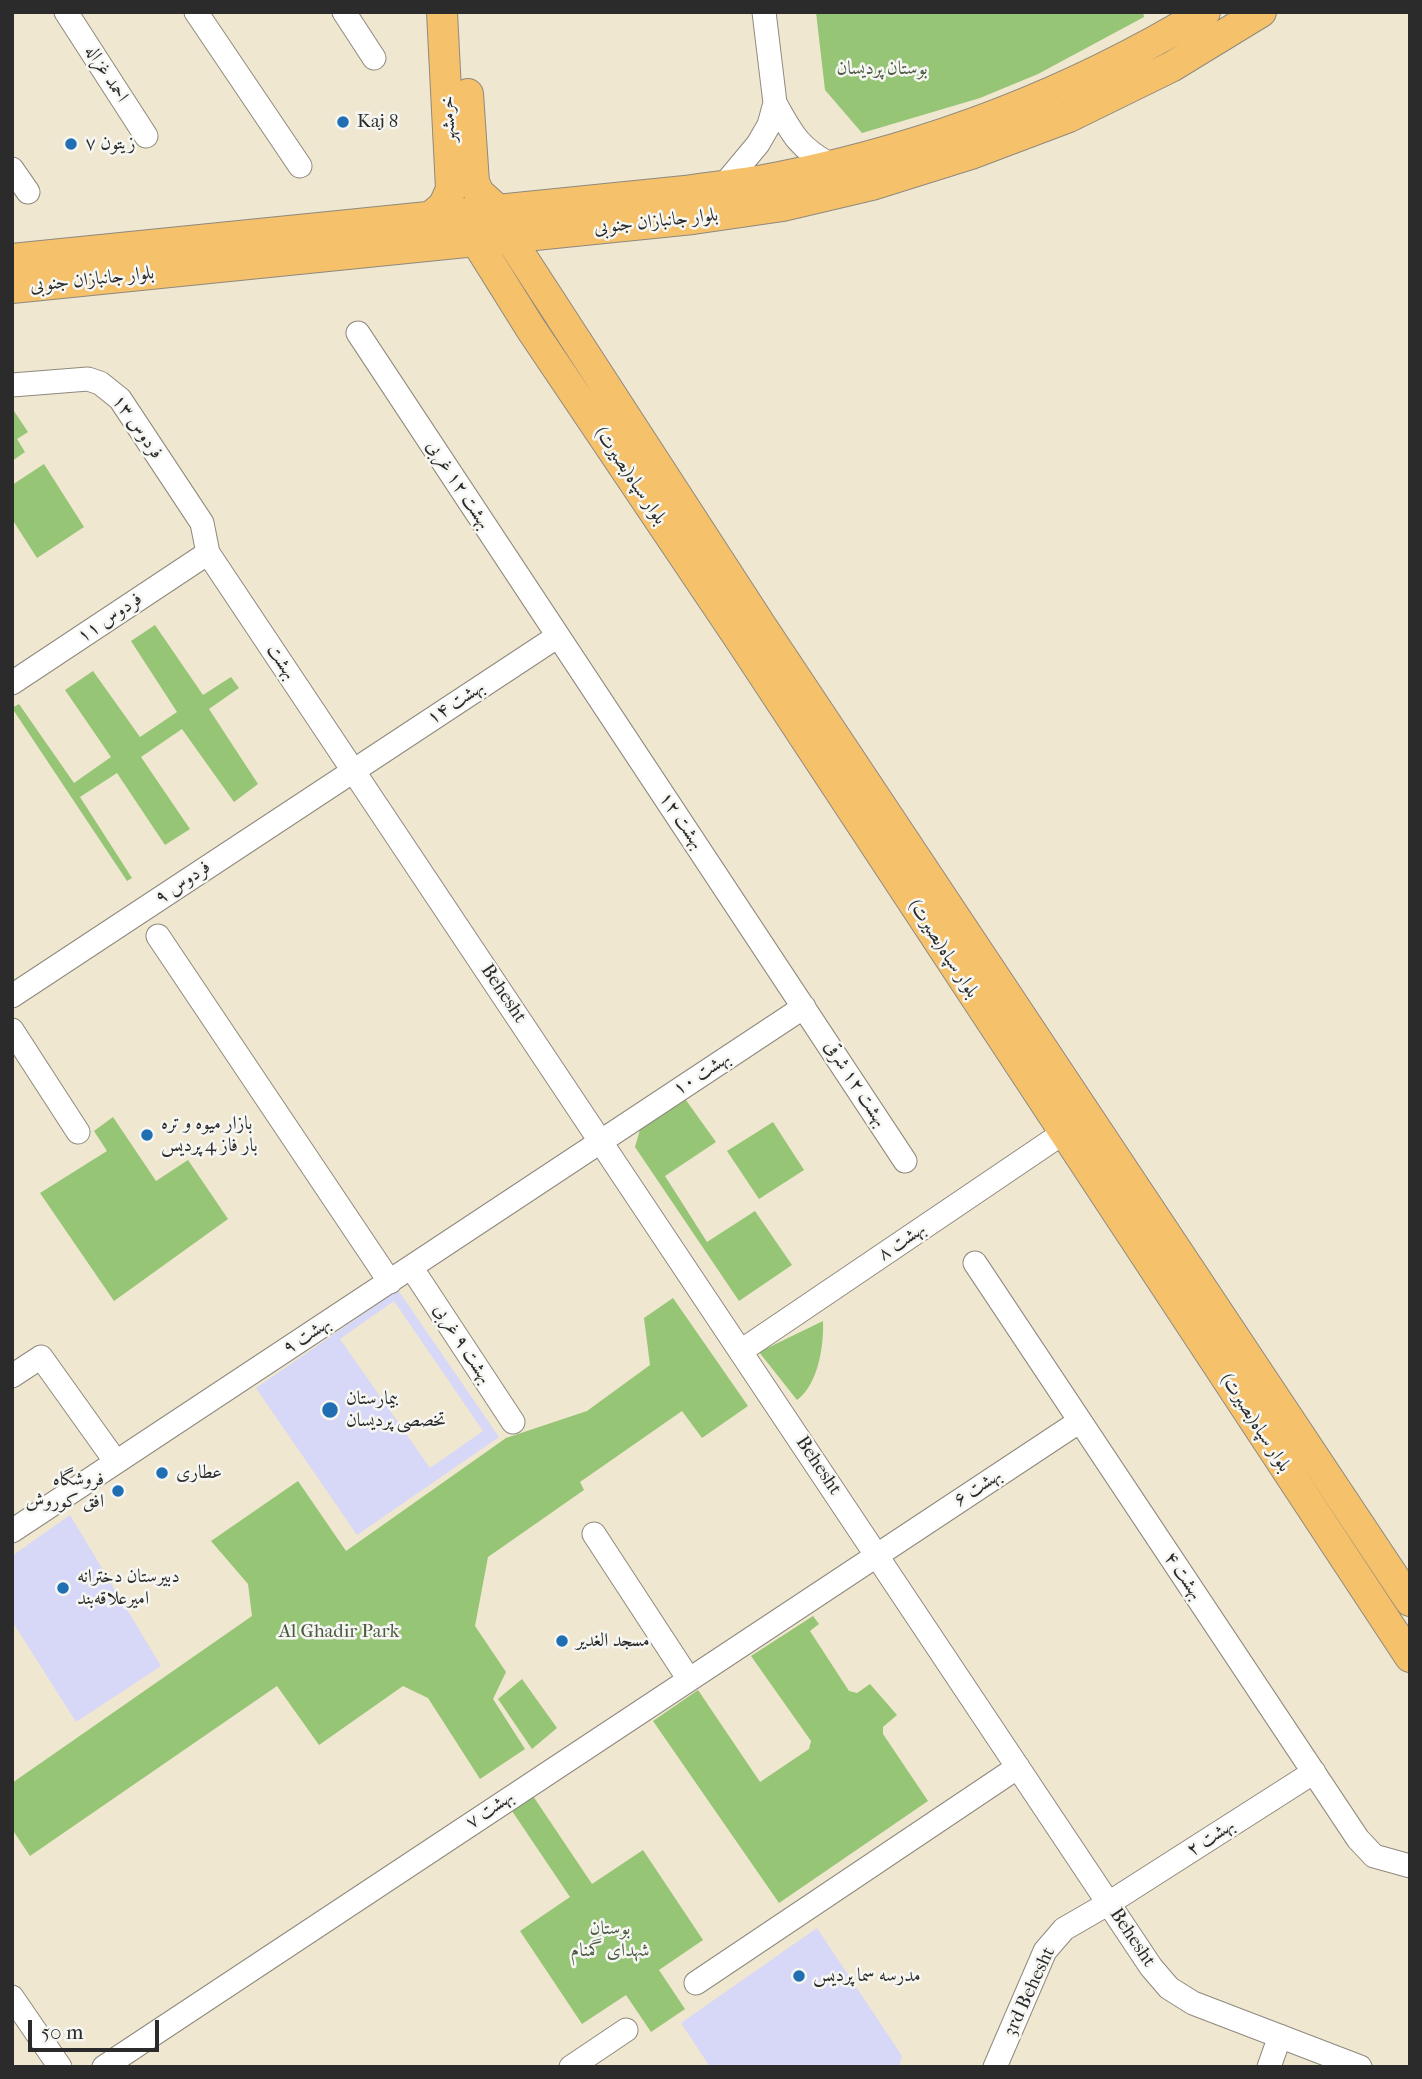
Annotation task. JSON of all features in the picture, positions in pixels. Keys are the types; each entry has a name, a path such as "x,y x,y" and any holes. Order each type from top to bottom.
{"main road":[{"name":"خرمشهر","path":"442,12 463,187"},
{"name":"خرمشهر","path":"463,12 463,187"},
{"name":"بلوار جانبازان جنوبی","path":"12,259 429,218 778,178 864,158 962,127 1058,91 1157,42 1205,12"},
{"name":"بلوار جانبازان جنوبی","path":"12,288 694,219 771,208 872,185 971,154 1069,117 1171,67 1261,12"},
{"path":"429,218 463,187 498,210"},
{"name":"بلوار سپاه(بصیرت)","path":"509,237 751,634 1063,1133 1410,1657"},
{"name":"بلوار سپاه(بصیرت)","path":"476,241 531,329 751,634 1089,1116 1410,1601"},
{"path":"1063,1133 1089,1116"},
{"path":"1309,1504 1335,1487"}],"street":[{"name":"احمد غزاله","path":"66,12 146,136"},
{"path":"196,12 300,166"},
{"path":"344,12 374,58"},
{"path":"723,186 758,144 769,125 775,103 764,12"},
{"path":"775,103 808,153 831,165"},
{"path":"12,169 28,192"},
{"name":"بهشت ۱۲ غربی","path":"358,334 558,636"},
{"name":"فردوس ۱۳","path":"12,385 89,379 111,390 120,399 202,523 208,553"},
{"name":"فردوس ۱۱","path":"14,678 208,553"},
{"name":"بهشت","path":"208,553 354,770"},
{"name":"بهشت ۱۴","path":"354,770 558,636"},
{"name":"بهشت ۱۲","path":"558,636 804,1007"},
{"name":"فردوس ۹","path":"12,996 354,770"},
{"name":"Behesht","path":"354,770 1151,1966 1169,1988 1193,2003 1360,2067"},
{"path":"158,936 390,1282"},
{"name":"بهشت ۱۰","path":"601,1141 804,1007"},
{"name":"بهشت ۱۲ شرقی","path":"804,1007 905,1161"},
{"path":"12,1030 78,1132"},
{"name":"بهشت ۸","path":"741,1351 1063,1133"},
{"name":"بهشت ۹","path":"12,1531 601,1141"},
{"name":"بهشت ۴","path":"975,1263 1358,1839 1374,1856 1410,1866"},
{"name":"بهشت ۹ غربی","path":"411,1267 513,1422"},
{"path":"12,1376 41,1357 116,1462"},
{"name":"بهشت ۶","path":"877,1555 1080,1421"},
{"path":"594,1534 688,1678"},
{"name":"بهشت ۷","path":"104,2067 877,1555"},
{"path":"696,1983 1018,1767"},
{"name":"بهشت ۲","path":"1109,1903 1314,1772"},
{"name":"3rd Behesht","path":"995,2067 1045,1951 1064,1929 1109,1903"},
{"path":"12,1997 60,2067"},
{"path":"571,2067 626,2030"},
{"path":"1269,2067 1280,2036"}],"shaded area":[{"name":"بیمارستان تخصصی پردیسان","path":"398,1290 499,1437 357,1535 256,1388","holes":["394,1301 483,1431 430,1468 340,1339"]},
{"name":"دبیرستان دخترانه امیرعلاقه‌بند","path":"70,1515 161,1666 76,1722 12,1621 12,1556"},
{"name":"مدرسه سما پردیس","path":"817,1928 902,2056 899,2067 710,2067 681,2023"}],"green space":[{"name":"بوستان پردیسان","path":"816,12 1143,12 1144,17 1038,74 980,98 862,133 825,90"},
{"path":"12,408 28,432 17,439 25,452 12,461"},
{"path":"44,464 84,527 37,558 12,519 12,485"},
{"path":"155,625 203,695 231,677 239,688 209,709 258,784 234,802 182,729 141,757 190,829 165,845 117,773 80,797 132,878 127,881 12,708 19,704 74,783 111,757 65,690 93,671 140,737 177,712 131,641"},
{"path":"683,1096 716,1142 665,1176 707,1242 755,1211 792,1265 739,1301 635,1147 641,1126"},
{"path":"113,1117 156,1181 188,1160 228,1219 114,1301 40,1193 107,1151 94,1131"},
{"path":"773,1122 804,1170 759,1199 727,1151"},
{"name":"Al Ghadir Park","path":"673,1298 748,1406 702,1438 682,1411 580,1482 584,1490 488,1557 475,1626 506,1672 493,1699 525,1749 480,1779 428,1698 403,1686 319,1745 277,1686 30,1856 12,1829 12,1783 252,1616 248,1584 211,1541 298,1481 346,1551 506,1438 587,1411 650,1365 644,1318"},
{"path":"823,1321 821,1353 815,1375 797,1400 759,1352"},
{"path":"813,1616 819,1624 810,1631 849,1691 857,1693 870,1684 897,1715 883,1727 883,1734 928,1801 779,1903 653,1721 698,1690 760,1782 809,1749 811,1741 751,1656"},
{"path":"522,1679 557,1728 532,1749 498,1699"},
{"name":"بوستان شهدای گمنام","path":"531,1793 592,1884 643,1850 703,1940 659,1970 685,2009 651,2032 626,1995 582,2024 520,1931 570,1897 510,1808"}],"place":[{"name":"Kaj 8","path":"343,122"},
{"name":"زیتون ۷","path":"71,144"},
{"name":"بازار میوه و تره بار فاز 4 پردیس","path":"147,1135"},
{"name":"بیمارستان تخصصی پردیسان","path":"330,1410"},
{"name":"عطاری","path":"162,1473"},
{"name":"فروشگاه افق کوروش","path":"118,1491"},
{"name":"دبیرستان دخترانه امیرعلاقه‌بند","path":"63,1588"},
{"name":"مسجد الغدیر","path":"562,1641"},
{"name":"مدرسه سما پردیس","path":"799,1976"}]}
